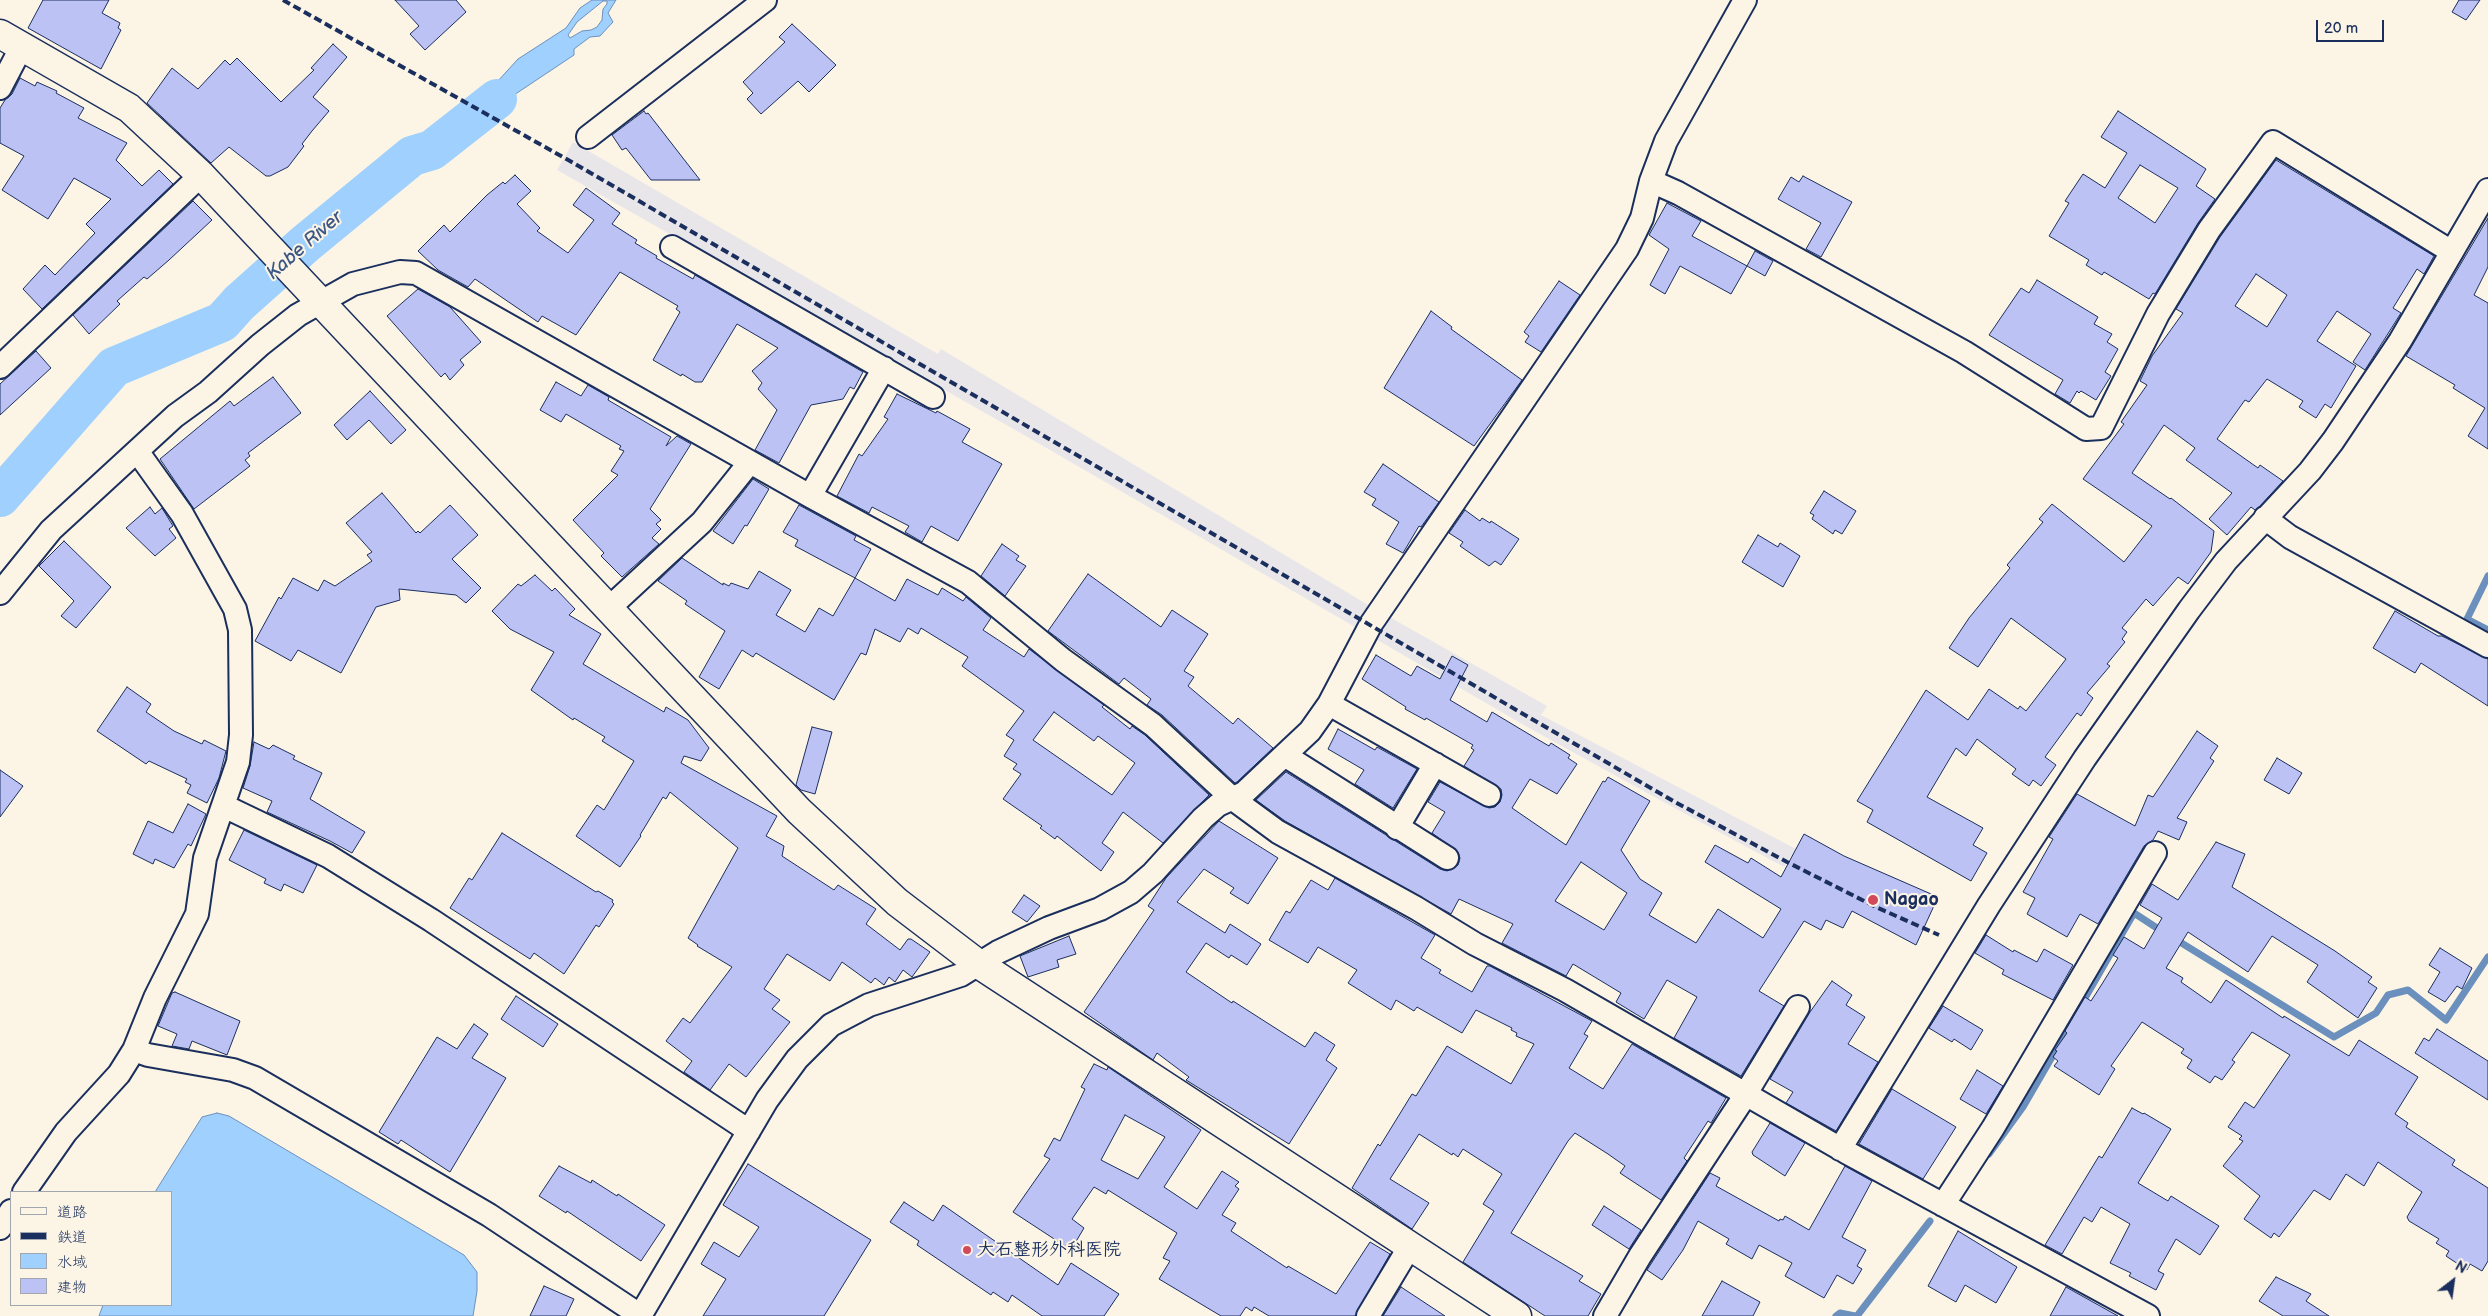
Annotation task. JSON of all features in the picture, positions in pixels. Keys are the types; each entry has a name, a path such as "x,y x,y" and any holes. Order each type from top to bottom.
{"street":[{"path":"588,137 764,0"},
{"path":"134,1050 148,1055 233,1070 255,1078 489,1214 641,1316 767,1100 797,1059 831,1025 869,1005 961,975 977,964 1049,928 1100,909 1131,892 1153,873 1218,804 1234,799 1244,793 1286,756 1310,731 1329,704 1371,624 1627,249 1642,218 1651,182 1666,140 1745,0"},
{"path":"0,88 11,40 130,108 231,207 799,811 897,902 977,964 1517,1316"},
{"path":"1651,182 1678,192 1964,352 2086,429 2101,428 2158,314 2209,230 2273,142 2452,252"},
{"path":"0,367 201,176"},
{"path":"1840,1149 1989,905 2085,758 2189,610 2226,561 2310,471 2333,441 2400,341 2452,252 2485,204"},
{"path":"672,247 933,396"},
{"path":"0,593 51,530 175,416 208,392 315,296 384,275 400,272 416,273 810,496 968,582 1063,660 1153,725 1234,799 1278,832 1416,908 1476,944 1564,990 1840,1149 2148,1316"},
{"path":"810,496 884,368"},
{"path":"25,1191 66,1132 119,1074 134,1050 155,998 196,914 205,858 238,762 241,735 240,630 237,616 182,514 137,452"},
{"path":"608,609 702,522 750,462"},
{"path":"2265,518 2290,537 2488,646"},
{"path":"1329,704 1489,794"},
{"path":"1286,756 1397,828 1448,858"},
{"path":"1397,828 1435,764"},
{"path":"224,806 328,856 431,920 749,1131"},
{"path":"1943,1205 1994,1128 2155,852"},
{"path":"1605,1316 1640,1256 1746,1094 1798,1006"},
{"path":"0,1228 10,1213"},
{"path":"1368,1316 1410,1246"}],"shaded area":[{"path":"573,142 938,354 941,349 1370,606 1547,706 1541,715 1796,849 1784,867 1669,805 1529,728 1038,443 557,170"}],"water":[{"path":"592,0 616,0 608,13 613,22 600,36 590,37 574,49 574,55 514,95 460,136 450,129 465,117 518,59 566,28 580,8","holes":["603,1 607,1 603,9 602,20 597,27 582,31 570,38 568,35 577,22"]},
{"path":"217,1113 229,1116 464,1255 477,1272 477,1291 473,1316 99,1316 103,1306 172,1306 172,1191 156,1191 202,1117"}],"building":[{"path":"43,0 109,0 102,13 120,23 118,28 121,30 101,69 28,28"},
{"path":"395,0 456,0 466,12 425,50 410,34 419,26"},
{"path":"2459,0 2480,0 2466,20 2452,12"},
{"path":"792,24 836,65 809,92 798,81 761,114 747,99 753,93 743,82 785,42 779,37"},
{"path":"333,44 347,57 313,97 329,111 302,144 304,146 288,167 270,176 266,176 229,147 211,163 147,103 172,68 198,89 225,60 230,65 237,58 281,102 314,70 311,68"},
{"path":"20,78 35,86 37,82 57,91 56,93 84,108 78,118 127,143 116,160 142,186 159,170 173,184 42,309 23,289 45,265 55,275 95,233 86,224 111,199 74,178 48,219 2,190 24,156 0,143 0,108 12,94"},
{"path":"644,111 646,114 648,113 700,180 651,180 626,148 622,150 612,135"},
{"path":"2118,111 2206,169 2196,186 2215,199 2198,223 2155,294 2153,293 2149,299 2104,272 2102,275 2086,265 2089,260 2049,236 2069,203 2065,201 2083,174 2105,188 2127,153 2101,137","holes":["2140,165 2178,188 2155,223 2118,198"]},
{"path":"2276,160 2434,256 2424,274 2417,269 2393,308 2401,313 2365,370 2353,362 2371,334 2337,311 2317,341 2356,366 2331,408 2325,404 2316,418 2299,407 2303,401 2267,379 2249,402 2245,400 2217,439 2258,468 2260,465 2283,481 2259,507 2255,510 2251,507 2227,535 2209,519 2232,493 2186,460 2195,448 2164,425 2132,473 2171,498 2214,531 2211,552 2188,584 2178,577 2153,606 2146,599 2122,628 2127,632 2122,639 2125,642 2107,664 2110,666 2087,693 2093,698 2081,716 2077,713 2045,757 2056,765 2041,786 2033,780 2029,786 2012,774 2016,769 1977,739 1966,756 1956,748 1927,797 1983,828 1973,845 1987,853 1971,881 1867,822 1873,810 1857,801 1926,690 1968,720 1989,689 2018,709 2020,706 2026,711 2066,659 2011,618 1978,667 1949,648 1969,618 2010,568 2007,565 2043,522 2039,519 2052,504 2124,562 2152,526 2083,479 2124,424 2121,422 2147,385 2140,381 2152,356 2183,313 2176,309 2220,237","holes":["2256,274 2287,295 2267,327 2235,306"]},
{"path":"515,175 531,191 517,204 540,228 537,231 568,253 594,220 573,205 586,188 620,213 612,224 637,240 635,243 657,256 656,258 693,279 695,275 863,372 854,389 850,387 843,399 811,405 779,463 755,450 777,410 758,389 762,383 752,371 778,348 737,324 702,382 695,382 653,360 680,312 676,309 678,306 620,272 576,335 542,316 538,322 475,279 468,287 438,270 418,251 444,225 450,232 487,195 503,182 505,184"},
{"path":"1803,176 1852,202 1821,257 1806,249 1821,223 1778,199 1791,177 1799,182"},
{"path":"193,201 212,220 147,279 144,277 117,301 120,304 89,334 73,315"},
{"path":"1667,203 1701,221 1692,236 1747,266 1731,294 1680,266 1665,294 1650,285 1669,249 1649,235"},
{"path":"2488,218 2488,267 2474,295 2488,303 2488,449 2468,436 2485,408 2453,388 2455,385 2406,356"},
{"path":"1755,251 1773,261 1765,276 1747,266"},
{"path":"2037,280 2098,317 2094,324 2112,334 2107,342 2118,349 2105,372 2111,376 2096,400 2081,391 2079,393 2077,391 2070,403 2055,394 2063,380 1989,335 2021,288 2029,293"},
{"path":"1559,281 1580,295 1541,352 1525,342 1529,336 1524,332"},
{"path":"418,289 450,307 481,342 460,360 464,365 450,380 445,373 441,377 387,316"},
{"path":"1431,311 1452,327 1451,329 1522,380 1474,446 1384,388"},
{"path":"36,351 51,368 0,415 0,384"},
{"path":"273,377 301,413 248,453 250,456 245,460 250,466 194,509 160,459 230,401 234,406"},
{"path":"556,382 581,396 588,385 609,397 608,400 671,437 666,446 677,436 691,444 650,509 661,520 656,524 661,529 652,538 659,544 622,577 601,556 604,553 573,520 618,475 611,471 624,451 619,449 621,446 566,414 561,422 540,410"},
{"path":"370,391 406,430 391,444 369,420 347,440 334,425"},
{"path":"897,394 936,413 937,411 970,429 962,442 1002,464 958,541 931,526 922,542 905,532 909,526 872,507 869,513 837,496 859,454 862,456 888,419 884,417"},
{"path":"1383,464 1439,502 1421,527 1419,526 1403,553 1386,544 1399,522 1372,505 1376,499 1364,492"},
{"path":"753,479 769,489 747,526 745,525 733,544 713,531"},
{"path":"1824,491 1856,511 1842,534 1835,530 1833,534 1812,519 1814,515 1810,513"},
{"path":"382,493 416,533 418,531 420,533 450,505 478,535 452,559 481,588 466,603 456,595 399,589 400,600 376,607 341,673 298,650 291,661 255,641 279,597 281,599 293,578 318,591 324,580 335,586 372,561 367,555 372,552 346,523"},
{"path":"799,505 856,536 854,540 871,549 855,578 795,546 798,540 783,532"},
{"path":"150,507 155,514 162,508 173,526 169,529 176,538 155,556 126,528"},
{"path":"1465,510 1480,521 1482,518 1490,523 1491,521 1519,539 1501,565 1495,561 1489,566 1460,546 1463,542 1449,533"},
{"path":"1758,535 1778,547 1780,543 1800,556 1783,587 1742,562"},
{"path":"64,541 111,587 76,628 61,616 74,601 39,566"},
{"path":"1002,544 1019,556 1016,560 1026,566 1005,596 981,576"},
{"path":"682,558 723,585 723,583 729,586 731,583 748,589 759,571 791,590 776,615 805,632 819,608 833,616 855,578 895,601 907,579 938,595 942,588 963,601 966,597 991,618 983,630 1024,657 1029,649 1104,705 1102,707 1130,729 1132,726 1145,735 1209,795 1163,843 1123,812 1102,843 1114,852 1101,871 1057,836 1055,839 1040,828 1042,826 1003,799 1021,774 1013,769 1017,764 1004,756 1014,740 1006,735 1024,711 962,666 968,657 921,628 918,634 908,628 900,642 875,629 866,655 861,653 834,700 756,653 753,657 742,650 719,689 699,677 725,631 685,604 687,601 658,581","holes":["1054,712 1094,741 1098,736 1135,763 1112,795 1033,740"]},
{"path":"1088,574 1161,627 1172,610 1208,634 1184,671 1194,677 1188,686 1233,724 1238,718 1273,748 1237,782 1235,783 1162,715 1147,705 1151,699 1124,678 1119,684 1048,631"},
{"path":"535,575 552,591 555,588 575,609 569,615 601,634 583,664 664,712 666,707 688,720 709,748 701,761 684,756 681,763 777,816 766,836 784,846 782,856 834,890 838,885 876,909 866,924 900,950 908,939 911,939 930,952 912,977 903,970 895,982 889,977 884,985 875,978 871,983 842,962 830,981 787,954 764,989 780,1000 772,1009 790,1022 746,1077 729,1064 710,1090 684,1072 692,1061 666,1041 683,1018 690,1023 732,967 697,946 688,938 738,848 670,792 666,799 663,797 641,836 620,867 576,836 597,805 604,810 634,761 602,741 605,737 574,718 573,720 531,690 554,652 510,629 492,611 518,584 521,586"},
{"path":"2395,611 2438,636 2442,636 2488,659 2488,706 2421,663 2415,673 2373,648"},
{"path":"1376,655 1411,676 1417,666 1440,679 1452,656 1468,665 1450,700 1487,722 1492,712 1549,746 1551,743 1570,755 1568,758 1577,764 1557,794 1530,779 1512,808 1566,845 1603,781 1605,782 1608,777 1650,801 1621,850 1640,879 1662,893 1649,915 1696,943 1718,909 1763,938 1781,909 1705,862 1715,845 1748,863 1751,858 1781,877 1804,834 1844,856 1938,897 1916,945 1852,911 1843,928 1826,920 1821,930 1804,921 1759,991 1784,1006 1741,1076 1674,1038 1697,997 1667,980 1644,1019 1616,1002 1621,993 1573,964 1566,976 1502,943 1513,924 1459,899 1451,914 1285,821 1256,800 1286,772 1440,869 1447,871 1458,865 1460,858 1458,852 1432,833 1445,812 1428,802 1440,782 1489,808 1495,807 1500,802 1501,789 1464,766 1474,750 1471,748 1473,745 1426,718 1425,720 1405,709 1406,707 1362,679","holes":["1581,862 1627,893 1604,930 1555,901"]},
{"path":"127,687 151,704 146,712 174,731 202,744 204,740 226,751 219,778 207,803 187,793 191,785 185,782 187,779 149,761 146,764 97,731"},
{"path":"812,727 832,732 815,794 801,790 796,785"},
{"path":"1338,729 1375,750 1377,747 1417,769 1393,808 1355,784 1364,770 1328,749"},
{"path":"2197,731 2218,746 2210,758 2214,761 2177,818 2187,822 2179,840 2158,831 2153,840 2144,846 2098,924 2080,914 2067,937 2027,914 2035,898 2023,892 2053,839 2049,837 2077,794 2135,826 2148,795 2153,797"},
{"path":"254,742 269,749 273,745 295,756 293,759 322,773 310,799 365,832 352,853 267,812 272,801 243,788 250,766"},
{"path":"2277,758 2302,773 2289,794 2264,780"},
{"path":"0,770 23,786 0,817"},
{"path":"188,804 206,814 191,846 188,844 174,868 155,859 153,864 133,854 148,821 173,833"},
{"path":"1219,821 1278,858 1248,904 1230,893 1234,888 1204,869 1177,902 1225,933 1230,924 1261,944 1247,965 1231,955 1229,958 1206,943 1186,972 1232,1003 1233,1001 1305,1047 1315,1032 1335,1045 1326,1060 1337,1068 1289,1144 1186,1080 1189,1077 1157,1053 1153,1060 1084,1012 1154,910 1148,906 1166,878"},
{"path":"244,830 317,865 303,893 284,884 281,891 264,883 266,879 229,860"},
{"path":"502,833 596,892 598,891 613,900 614,904 599,927 596,925 564,974 534,953 530,959 450,908 469,878 472,880"},
{"path":"2216,842 2245,854 2232,887 2335,951 2372,977 2368,982 2377,988 2358,1018 2307,982 2318,965 2272,936 2248,972 2188,932 2166,968 2183,978 2181,982 2211,1003 2226,980 2283,1018 2284,1016 2349,1056 2359,1040 2418,1077 2395,1114 2408,1123 2406,1127 2455,1160 2452,1165 2488,1188 2488,1261 2482,1271 2470,1264 2467,1270 2446,1256 2449,1251 2436,1243 2439,1239 2409,1221 2407,1217 2422,1192 2378,1162 2364,1186 2346,1174 2330,1200 2314,1190 2279,1237 2274,1233 2271,1238 2244,1219 2260,1196 2223,1166 2243,1141 2239,1139 2242,1136 2228,1127 2245,1102 2254,1108 2290,1055 2252,1032 2232,1060 2235,1062 2222,1080 2215,1076 2210,1083 2187,1068 2192,1060 2181,1053 2184,1049 2142,1022 2111,1066 2115,1069 2099,1095 2054,1066 2058,1061 2053,1057 2057,1051 2055,1050 2067,1033 2065,1031 2085,997 2091,1001 2102,984 2118,958 2113,955 2124,937 2144,949 2162,918 2140,905 2152,884 2178,900"},
{"path":"1335,878 1435,935 1421,958 1441,970 1439,973 1472,992 1487,966 1490,966 1592,1021 1584,1034 1588,1036 1569,1068 1603,1089 1632,1044 1726,1098 1711,1123 1708,1121 1684,1158 1687,1161 1661,1200 1620,1173 1625,1166 1575,1133 1568,1141 1511,1233 1583,1276 1579,1281 1601,1294 1588,1316 1545,1316 1463,1262 1494,1211 1483,1204 1502,1174 1463,1149 1458,1157 1453,1153 1452,1155 1419,1134 1390,1179 1429,1203 1412,1229 1352,1188 1378,1144 1380,1146 1412,1094 1416,1096 1447,1046 1511,1084 1534,1044 1516,1036 1517,1033 1511,1030 1512,1028 1476,1010 1462,1033 1417,1007 1414,1011 1396,1000 1391,1010 1348,983 1357,970 1318,947 1308,963 1269,940 1286,911 1290,913 1311,880 1328,890"},
{"path":"1024,895 1040,906 1027,922 1012,912"},
{"path":"1986,935 2013,952 2014,950 2037,962 2044,949 2073,965 2053,1000 2002,974 2004,970 1975,953"},
{"path":"1069,936 1076,954 1057,960 1059,967 1028,977 1020,956"},
{"path":"2440,948 2472,968 2462,989 2457,986 2445,1002 2428,992 2440,972 2429,965"},
{"path":"1832,981 1852,995 1846,1005 1865,1017 1848,1044 1878,1062 1836,1131 1786,1103 1793,1092 1770,1079 1810,1012"},
{"path":"175,992 240,1021 227,1055 192,1041 189,1049 172,1046 177,1034 158,1026 172,993"},
{"path":"516,996 558,1024 543,1047 501,1019"},
{"path":"1943,1006 1983,1030 1971,1050 1954,1039 1952,1042 1929,1028"},
{"path":"474,1024 488,1034 472,1058 506,1078 450,1172 401,1140 398,1144 379,1132 437,1037 457,1049"},
{"path":"2437,1029 2488,1061 2488,1100 2415,1053 2424,1038 2429,1041"},
{"path":"1094,1064 1107,1070 1108,1067 1201,1130 1164,1187 1197,1209 1222,1171 1239,1182 1235,1186 1239,1189 1222,1215 1236,1223 1231,1231 1287,1268 1288,1266 1336,1294 1370,1242 1390,1254 1355,1316 1269,1316 1254,1307 1252,1311 1246,1307 1240,1316 1221,1316 1159,1279 1170,1261 1163,1258 1177,1233 1108,1190 1106,1194 1094,1187 1072,1219 1084,1228 1071,1250 1013,1212 1050,1159 1044,1156 1054,1138 1060,1141 1085,1089 1081,1087","holes":["1125,1115 1165,1137 1138,1179 1101,1160"]},
{"path":"1977,1070 2003,1086 1986,1114 1960,1099"},
{"path":"1892,1089 1956,1127 1923,1179 1859,1144"},
{"path":"2132,1108 2171,1129 2138,1183 2168,1201 2171,1196 2219,1226 2200,1255 2176,1239 2158,1271 2164,1274 2156,1290 2129,1276 2131,1273 2110,1263 2130,1224 2101,1207 2092,1222 2084,1217 2062,1254 2045,1245 2099,1156 2102,1158"},
{"path":"1770,1123 1805,1143 1785,1176 1753,1155 1752,1152"},
{"path":"748,1164 871,1240 824,1316 703,1316 726,1279 701,1264 714,1242 739,1257 759,1227 723,1205"},
{"path":"559,1166 591,1183 592,1180 617,1196 618,1194 665,1225 641,1261 567,1211 566,1213 539,1196"},
{"path":"1845,1166 1872,1181 1842,1237 1866,1250 1857,1266 1862,1269 1853,1284 1837,1275 1824,1298 1785,1276 1792,1263 1759,1245 1752,1259 1726,1244 1729,1239 1698,1221 1683,1250 1662,1280 1647,1270 1710,1173 1720,1178 1716,1186 1779,1221 1780,1219 1783,1220 1785,1216 1809,1230"},
{"path":"904,1202 933,1221 943,1205 1058,1285 1071,1263 1119,1294 1104,1316 1042,1316 1012,1295 1008,1302 993,1292 991,1295 917,1245 919,1241 890,1222"},
{"path":"1604,1206 1641,1230 1629,1249 1592,1225"},
{"path":"1958,1231 2017,1267 1996,1303 1965,1285 1956,1302 1928,1286"},
{"path":"2276,1277 2311,1294 2306,1301 2329,1316 2283,1316 2259,1301"},
{"path":"1722,1281 1760,1302 1753,1316 1702,1316"},
{"path":"544,1286 574,1299 566,1316 530,1316"},
{"path":"1401,1287 1445,1316 1383,1316"},
{"path":"2066,1287 2118,1316 2050,1316"}],"waterway":[{"name":"Kabe River","path":"0,497 114,367 222,322 239,303 305,244 412,156 432,150 497,99"},
{"path":"2488,576 2467,619 2488,630"},
{"path":"2081,1005 2134,913 2163,932"},
{"path":"2175,939 2334,1037 2376,1013 2388,995 2408,990 2446,1020 2488,957"},
{"path":"1989,1154 2023,1107 2070,1026"},
{"path":"1857,1316 1930,1221"},
{"path":"1836,1316 1840,1313 1855,1316"}],"railway":[{"path":"283,0 570,161 1675,802 1878,908 1939,935"}],"place":[{"name":"Nagao","path":"1873,900"},
{"name":"大石整形外科医院","path":"967,1250"}]}
